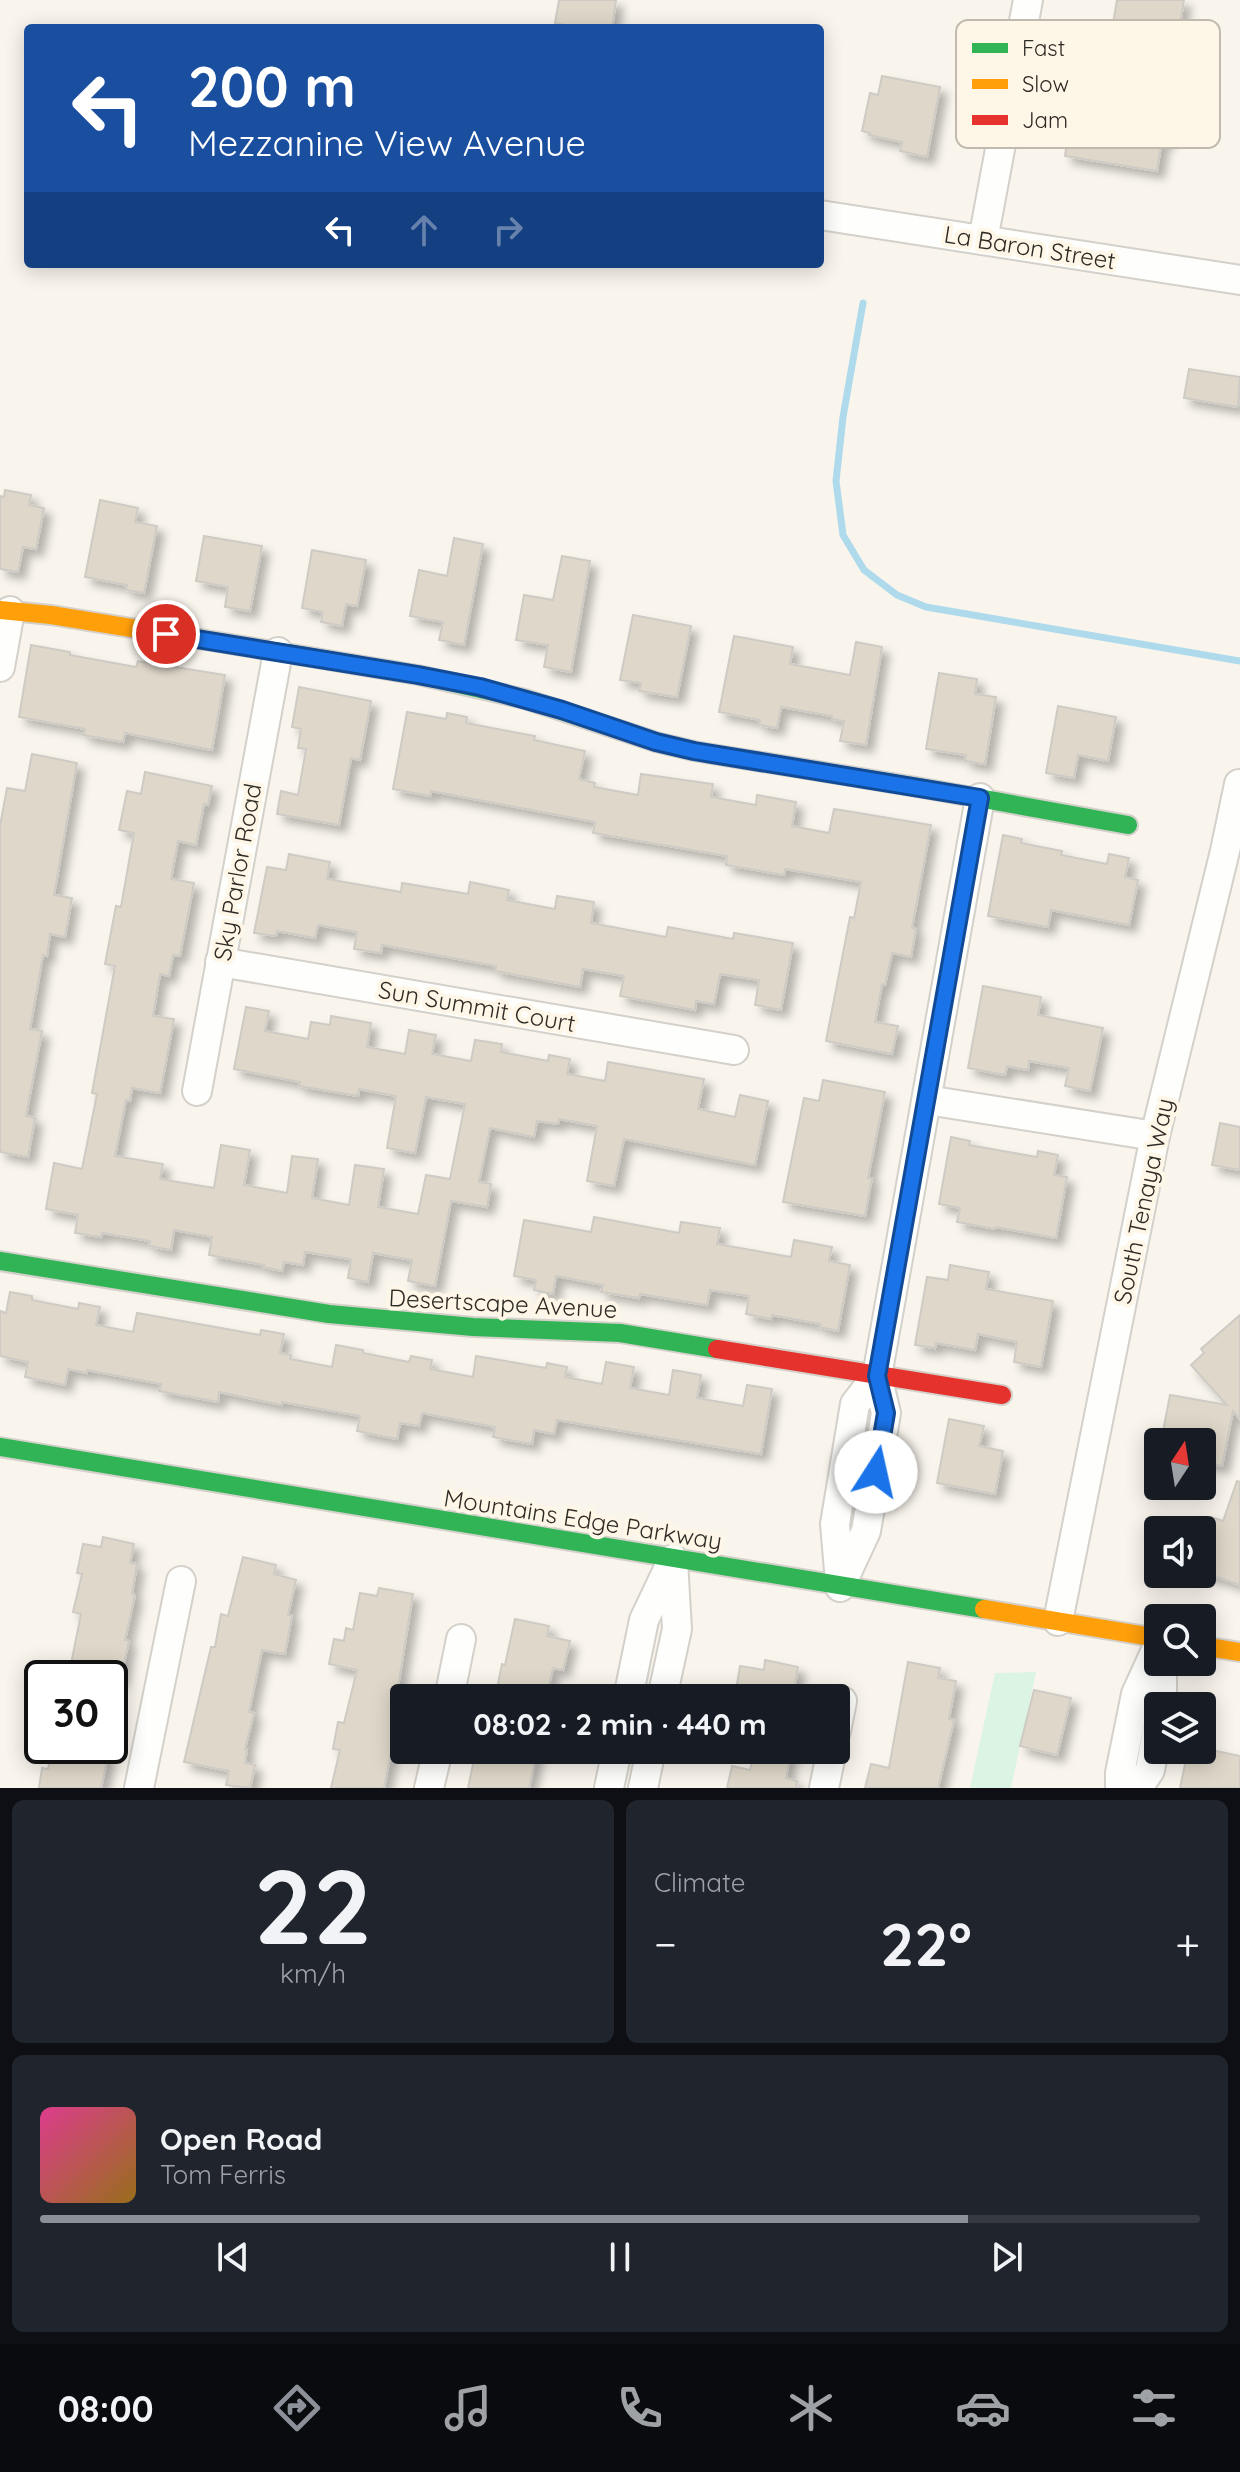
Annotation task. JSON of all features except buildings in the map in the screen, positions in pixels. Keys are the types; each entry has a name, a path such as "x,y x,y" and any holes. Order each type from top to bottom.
{"street":[{"path":"1024,20 1028,0"},
{"path":"983,240 1000,148"},
{"name":"La Baron Street","path":"824,216 1240,280"},
{"path":"0,667 5,610 480,687 694,751 1128,825"},
{"name":"Sky Parlor Road","path":"197,1091 278,652"},
{"name":"South Tenaya Way","path":"1058,1621 1155,1136 1233,852 1239,784"},
{"path":"840,1587 835,1524 855,1404 877,1376 980,798"},
{"name":"Sun Summit Court","path":"220,962 734,1050"},
{"path":"927,1100 1155,1136"},
{"name":"Desertscape Avenue","path":"0,1261 329,1314 473,1327 620,1333 1002,1395"},
{"name":"Mountains Edge Parkway","path":"0,1448 1144,1636"},
{"path":"631,1684 644,1620 673,1559"},
{"path":"665,1684 677,1629 673,1559"},
{"path":"139,1788 181,1581"},
{"path":"452,1684 461,1639"},
{"path":"1216,1648 1240,1652"},
{"path":"1120,1788 1120,1773 1136,1694 1144,1676"},
{"path":"429,1788 435,1764"},
{"path":"609,1788 614,1764"},
{"path":"643,1788 648,1764"},
{"path":"824,1788 829,1764"},
{"path":"1138,1788 1151,1764"}],"green space":[{"path":"1036,1672 1011,1788 970,1788 995,1673"}],"waterway":[{"path":"863,303 843,417 836,481 843,535 864,570 897,595 926,607 1240,661"}],"traffic: fast":[{"path":"274,651 418,675 525,699 656,742 694,751 1128,825"},
{"path":"0,1261 329,1314 473,1327 620,1333 717,1349"},
{"path":"0,1447 984,1609"}],"traffic: slow":[{"path":"0,610 51,615 274,651"},
{"path":"984,1609 1144,1636"},
{"path":"1216,1648 1240,1652"}],"traffic: jam":[{"path":"717,1349 1002,1395"}],"route":[{"path":"166,634 480,687 694,751 980,798 877,1376 886,1413 876,1472"}]}
